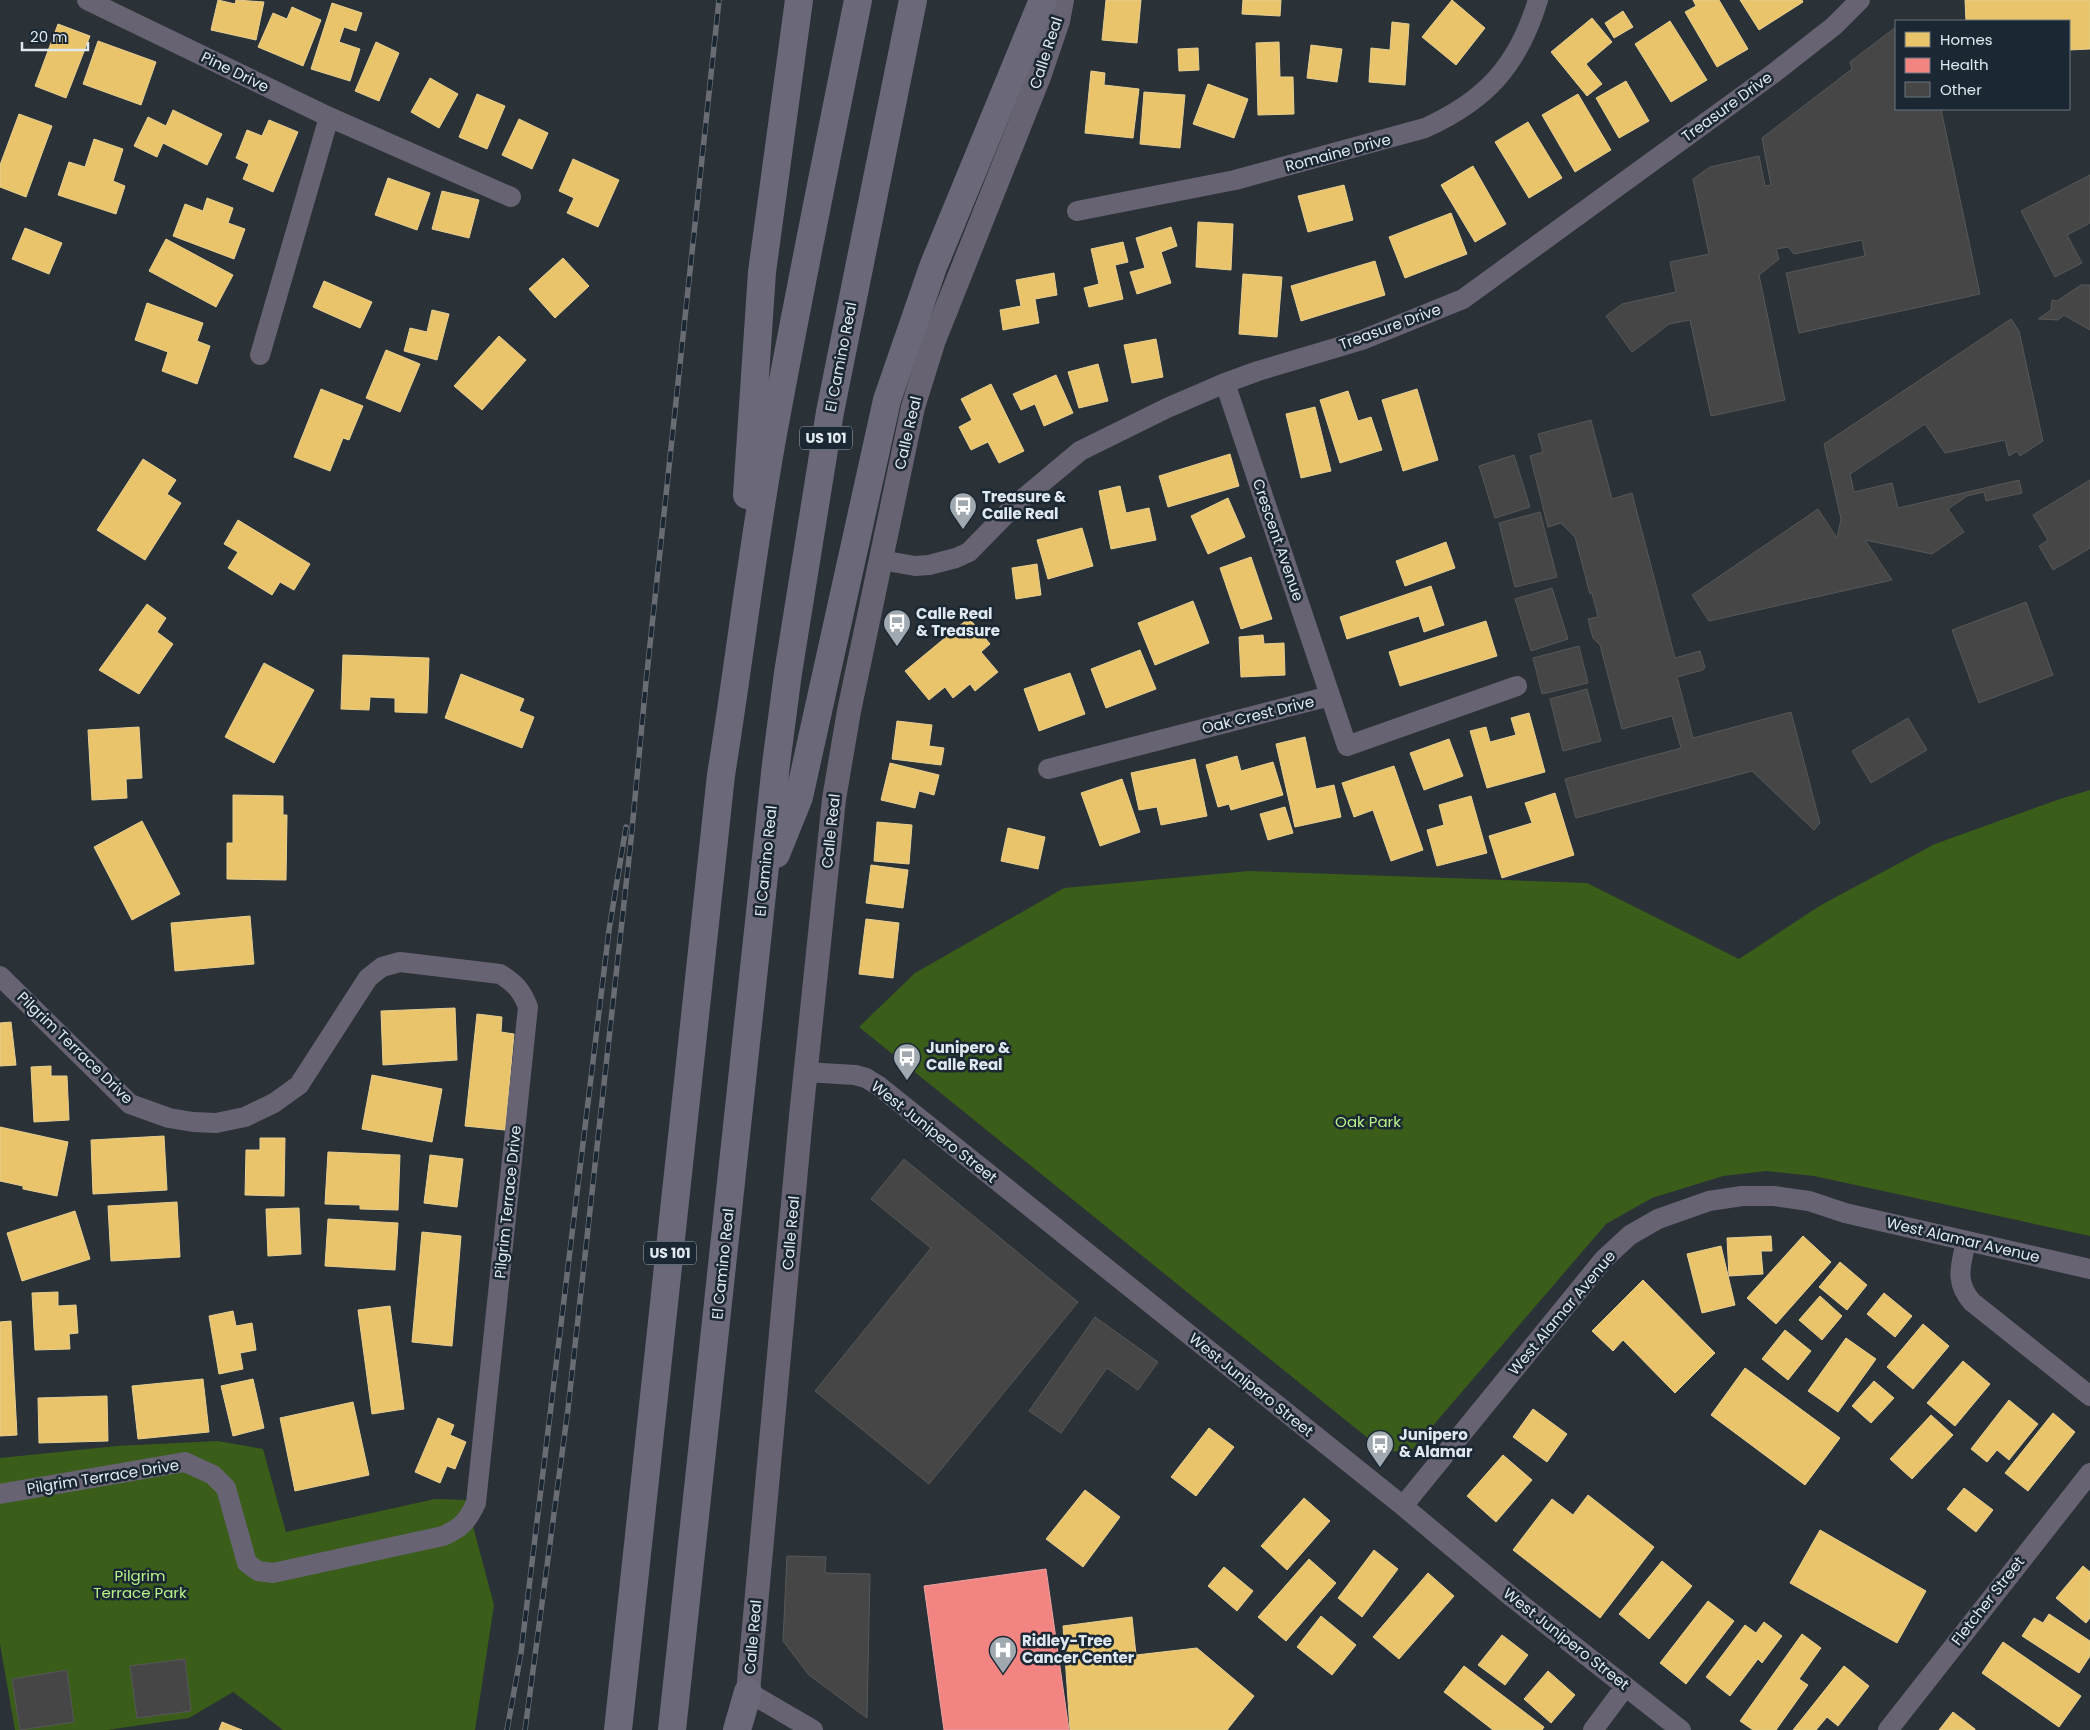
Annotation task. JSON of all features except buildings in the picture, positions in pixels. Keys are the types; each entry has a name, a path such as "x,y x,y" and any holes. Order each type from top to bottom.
{"highway":[{"path":"721,775 747,499 762,272 799,0"},
{"name":"US 101","path":"618,1730 721,775 735,691 753,557 775,424 858,0"},
{"name":"El Camino Real","path":"672,1730 776,764 788,673 827,431 913,0"},
{"path":"764,881 799,797 887,400 933,268 1043,0"},
{"path":"737,1730 748,1692"}],"street":[{"name":"Pine Drive","path":"87,0 329,117 511,197"},
{"name":"Calle Real","path":"748,1692 806,1072 834,799 849,711 913,407 934,340 1040,74 1058,21 1062,0"},
{"name":"Romaine Drive","path":"1077,211 1235,180 1425,128 1450,117 1483,93 1501,76 1523,41 1538,0"},
{"name":"Treasure Drive","path":"881,560 915,566 929,565 956,558 968,552 1013,507 1080,450 1224,383 1362,340 1463,299 1774,73 1834,26 1860,0"},
{"path":"260,355 329,117"},
{"name":"Crescent Avenue","path":"1224,383 1330,696"},
{"name":"Oak Crest Drive","path":"1048,769 1330,696 1347,746 1517,686"},
{"name":"Pilgrim Terrace Drive","path":"0,976 130,1104 169,1118 193,1122 216,1123 245,1117 274,1104 299,1085 368,978 382,967 400,962 500,974 514,982 524,994 528,1007 476,1503 469,1518 458,1529 443,1536 273,1573 258,1571 247,1563 226,1488 212,1475 185,1462 0,1494"},
{"name":"West Junipero Street","path":"806,1072 866,1078 879,1086 1403,1506 1513,1598 1681,1730"},
{"name":"West Alamar Avenue","path":"1403,1506 1604,1259 1630,1235 1658,1219 1709,1201 1742,1196 1774,1196 1809,1201 1845,1213 2090,1269"},
{"path":"1966,1241 1960,1279 1964,1292 1972,1302 2090,1396"},
{"name":"Fletcher Street","path":"1888,1730 2090,1473"},
{"path":"1593,1730 1625,1687"},
{"path":"748,1692 813,1730"}],"green space":[{"name":"Oak Park","path":"2090,790 2090,1236 1814,1176 1767,1171 1723,1176 1652,1198 1606,1224 1412,1450 1385,1452 859,1027 915,973 1064,888 1249,871 1587,883 1739,959 1821,905 1935,844"},
{"name":"Pilgrim Terrace Park","path":"218,1441 263,1449 286,1532 435,1499 466,1500 494,1605 475,1730 283,1730 233,1692 189,1718 107,1730 15,1730 0,1644 0,1458 117,1446"}],"railway":[{"path":"525,1730 568,1409 631,840 646,682 719,0"},
{"path":"507,1730 521,1653 609,930 626,827"}],"place":[{"name":"Treasure & Calle Real","path":"963,530"},
{"name":"Calle Real & Treasure","path":"897,647"},
{"name":"Junipero & Calle Real","path":"907,1081"},
{"name":"Junipero & Alamar","path":"1380,1468"},
{"name":"Ridley-Tree Cancer Center","path":"1003,1674"}]}
